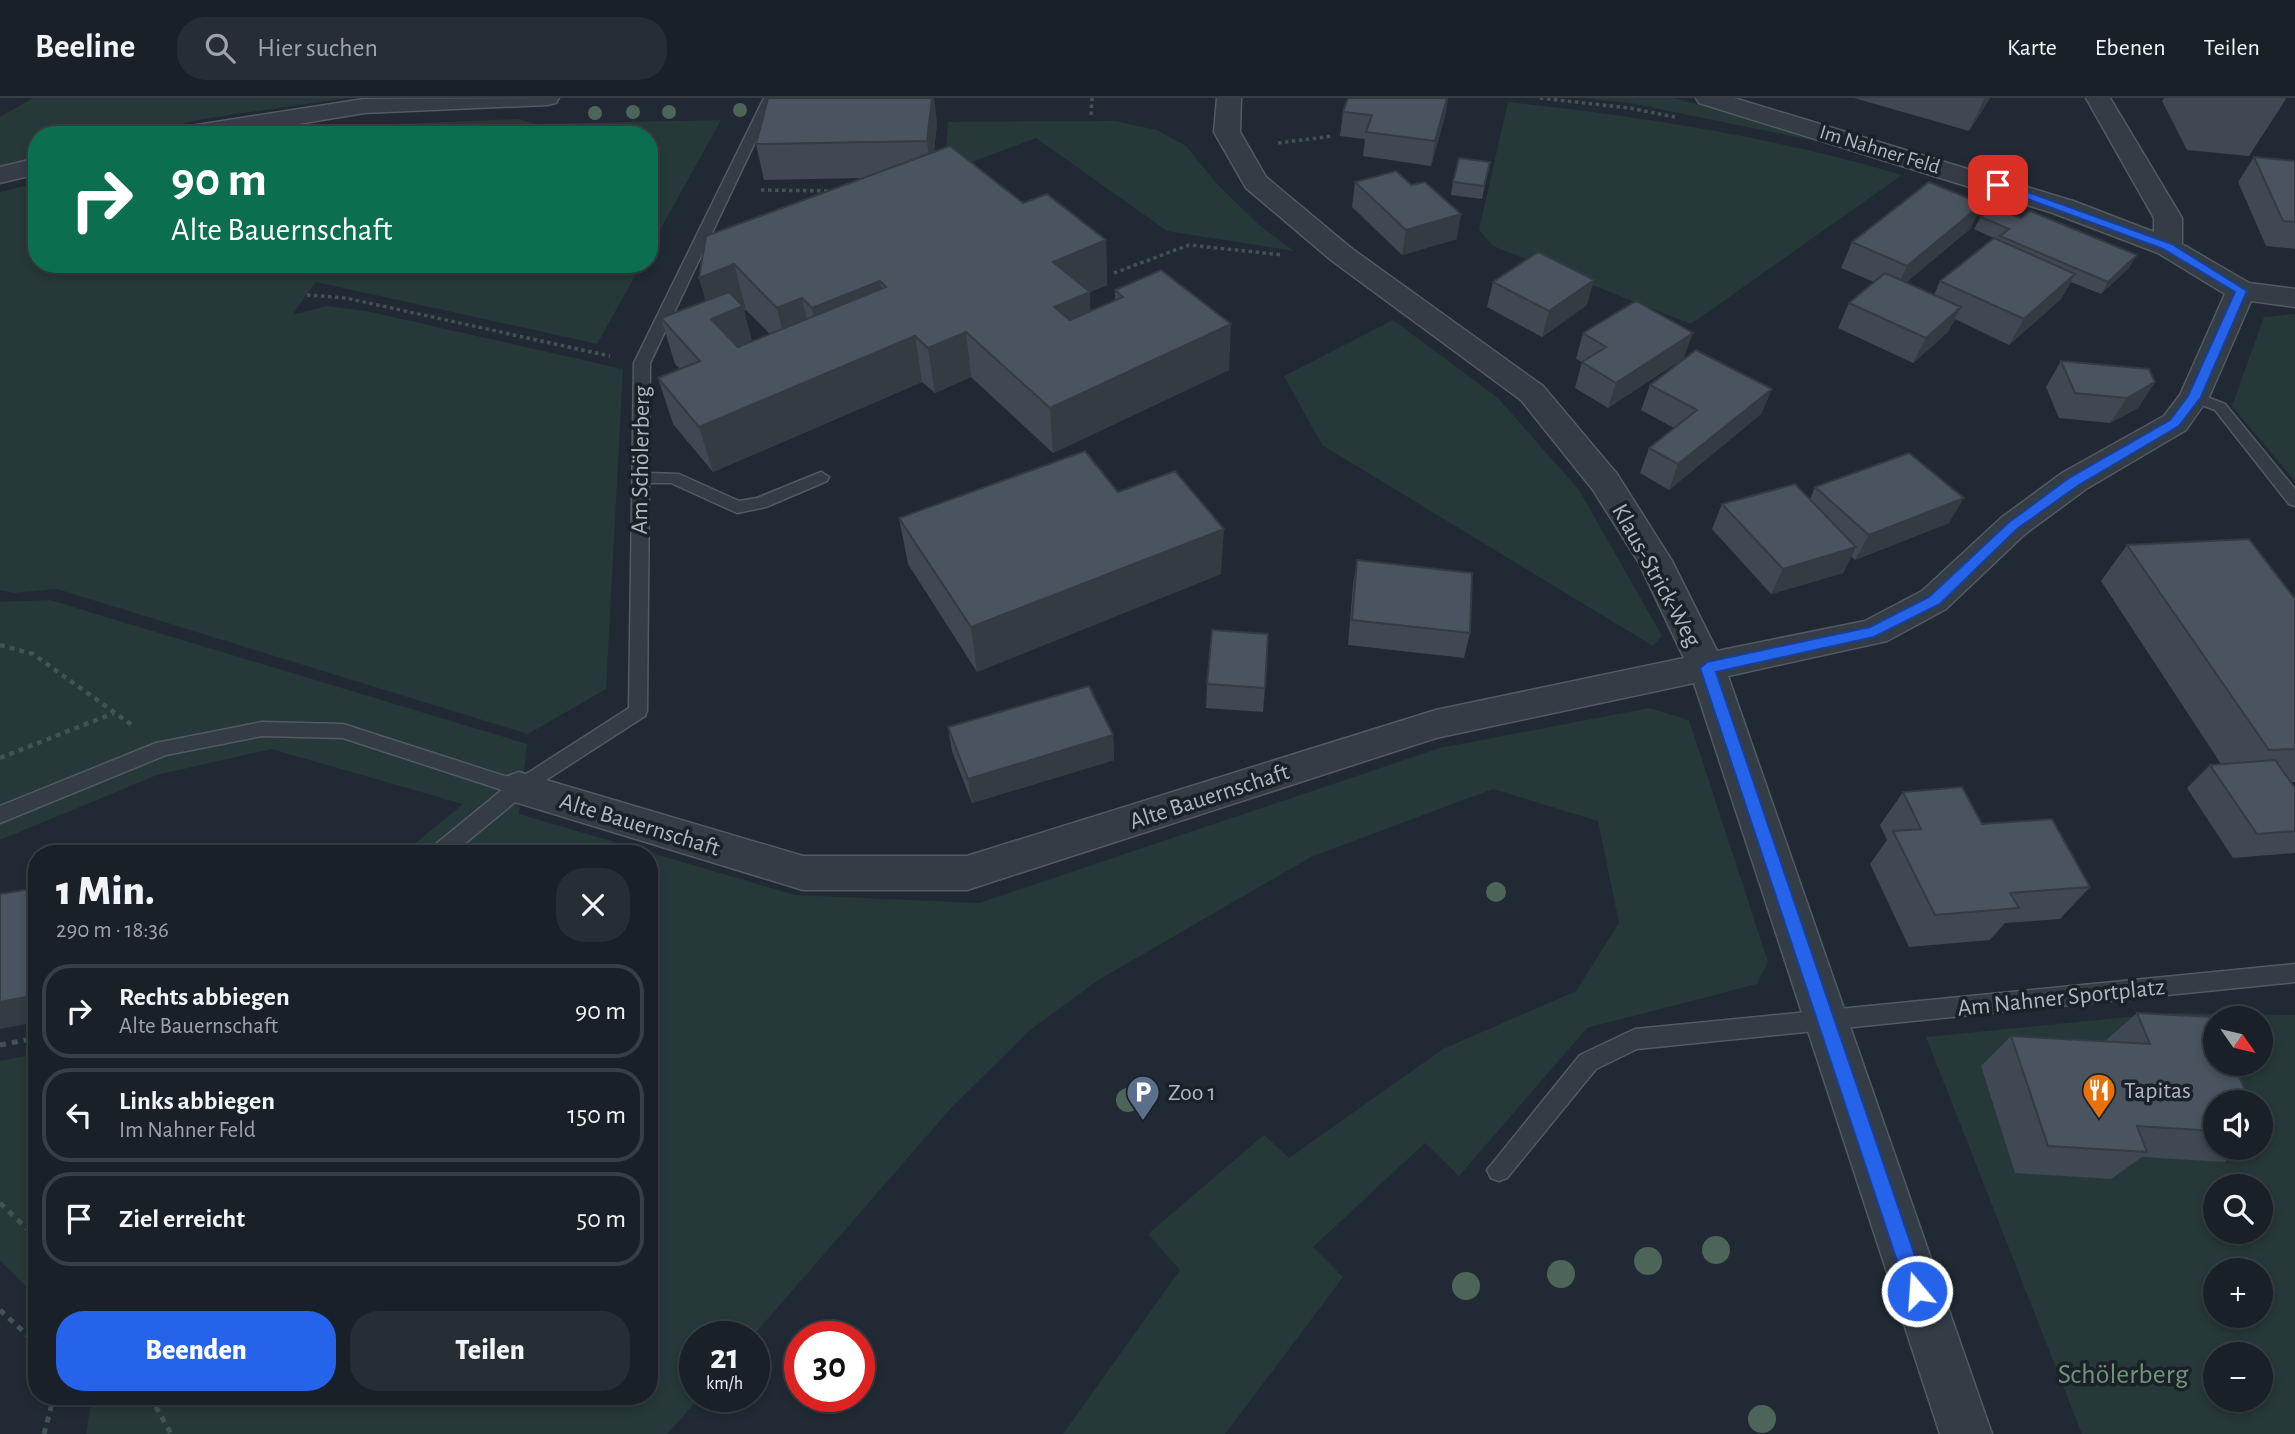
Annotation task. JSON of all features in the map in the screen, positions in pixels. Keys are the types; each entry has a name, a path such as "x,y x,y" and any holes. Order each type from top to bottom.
{"street":[{"path":"240,126 364,106 547,98"},
{"name":"Klaus-Strick-Weg","path":"1229,98 1227,131 1255,182 1341,254 1532,393 1605,482 1655,561 1707,668 1966,1434"},
{"name":"Im Nahner Feld","path":"1708,98 1977,178 2168,247 2241,291"},
{"path":"2098,98 2168,218 2168,247"},
{"path":"0,175 28,168"},
{"path":"2241,291 2295,298"},
{"name":"Alte Bauernschaft","path":"519,788 803,873 967,873 1436,724 1874,632 1934,600 2012,526 2074,481 2175,423 2194,397 2241,291"}],"lane":[{"name":"Am Schölerberg","path":"519,788 638,710 642,363 770,98"},
{"path":"2194,397 2220,407 2295,499"},
{"path":"640,478 673,478 737,507 760,503 821,477"},
{"name":"Alte Bauernschaft","path":"0,815 163,748 262,729 343,731 519,788"},
{"path":"449,845 519,788"},
{"name":"Am Nahner Sportplatz","path":"1499,1170 1588,1062 1635,1039 2295,973"}],"path":[{"path":"1091,115 1092,98"},
{"path":"1277,144 1333,136"},
{"path":"726,190 842,191"},
{"path":"1114,273 1189,245 1290,256 1341,254"},
{"path":"307,295 346,298 642,363"},
{"path":"0,645 33,654 115,713 0,758"},
{"path":"0,1045 28,1040"},
{"path":"0,1203 28,1229"},
{"path":"0,1310 28,1336"},
{"path":"44,1434 52,1405"},
{"path":"155,1405 172,1434"}],"green space":[{"path":"33,98 348,98 203,119 173,126 28,126 28,159 0,166 0,117"},
{"path":"1581,98 1675,98 1865,151 1630,103"},
{"path":"1508,102 1608,114 1756,139 1902,175 1691,324 1493,246 1479,230"},
{"path":"518,119 536,124 721,120 658,234 658,126 364,126"},
{"path":"1115,121 1157,130 1186,146 1217,184 1259,225 1294,251 1167,231 1036,138 944,172 948,122"},
{"path":"28,185 28,273 637,273 597,344 316,282 292,315 327,306 366,311 623,369 606,689 528,734 57,589 13,593 0,590 0,192"},
{"path":"2295,314 2295,481 2232,406 2264,317"},
{"path":"1393,320 1498,398 1579,490 1662,636 1653,646 1322,445 1284,376"},
{"path":"50,600 527,744 519,814 625,845 413,845 463,804 271,749 157,775 0,840 0,602"},
{"path":"1649,708 1689,720 1768,962 1757,984 1587,1028 1459,1176 1425,1143 1313,1247 1343,1277 1225,1434 1063,1434 1180,1270 1148,1234 1264,1135 1289,1158 1443,1049 1576,991 1619,923 1598,821 1493,789 1311,857 1100,979 1030,1030 951,1108 766,1321 679,1321 679,1412 687,1412 667,1434 86,1434 91,1405 658,1405 658,855 795,895 979,903 1440,748"},
{"name":"Schölerberg","path":"2168,1013 2203,1014 2203,1076 2273,1076 2273,1015 2295,1015 2295,1434 2082,1434 1926,1037"},
{"path":"28,1056 28,1288 0,1261 0,1061"}],"building":[{"path":"768,98 932,98 927,141 756,144"},
{"path":"1348,98 1447,98 1435,141 1366,132 1372,115 1343,112"},
{"path":"950,146 1023,203 1047,194 1106,240 1053,262 1090,292 1054,307 1070,320 1123,297 1115,290 1161,270 1231,324 1050,408 966,332 928,348 915,336 699,427 658,378 700,361 661,318 729,292 743,306 711,319 738,347 886,287 880,281 812,308 802,298 777,308 734,264 699,278 706,236"},
{"path":"2254,157 2295,161 2295,222 2283,221"},
{"path":"1459,158 1490,162 1484,186 1453,182"},
{"path":"1396,171 1411,185 1425,182 1461,214 1406,230 1355,182"},
{"path":"1929,182 1982,204 1907,266 1852,242"},
{"path":"1994,207 2021,218 2030,211 2137,255 2108,282 2000,236 2009,229 1981,217"},
{"path":"1994,238 2075,274 2024,319 1940,281"},
{"path":"1538,252 1594,280 1549,311 1493,282"},
{"path":"1885,273 1961,307 1926,338 1849,303"},
{"path":"1636,301 1693,333 1616,383 1582,362 1606,347 1583,333"},
{"path":"1696,350 1772,389 1678,464 1649,448 1697,410 1650,385"},
{"path":"2061,361 2149,369 2155,382 2127,398 2075,393"},
{"path":"1085,451 1118,492 1175,471 1224,529 971,627 899,518"},
{"path":"1909,453 1964,498 1869,535 1815,487"},
{"path":"1795,484 1856,547 1783,569 1722,504"},
{"path":"2249,539 2295,599 2295,749 2269,750 2127,545"},
{"path":"1357,560 1472,573 1470,633 1352,620"},
{"path":"1212,630 1268,634 1265,688 1207,684"},
{"path":"1089,686 1113,735 968,779 948,727"},
{"path":"2275,760 2295,788 2295,831 2257,834 2210,765"},
{"path":"1962,787 1982,824 2052,819 2090,887 2010,893 2019,908 1935,915 1893,831 1921,829 1903,792"},
{"path":"28,889 28,997 0,1002 0,894"},
{"path":"2137,1013 2203,1016 2203,1076 2239,1076 2245,1090 2203,1090 2203,1130 2137,1126 2147,1152 2048,1146 2011,1036 2150,1044"}],"place":[{"name":"Tapitas","path":"2099,1120"},
{"name":"Zoo 1","path":"1143,1122"}],"route":[{"path":"1917,1291 1707,668 1874,632 1934,600 2012,526 2074,481 2175,423 2194,397 2241,291 2168,247 1998,185"}]}
